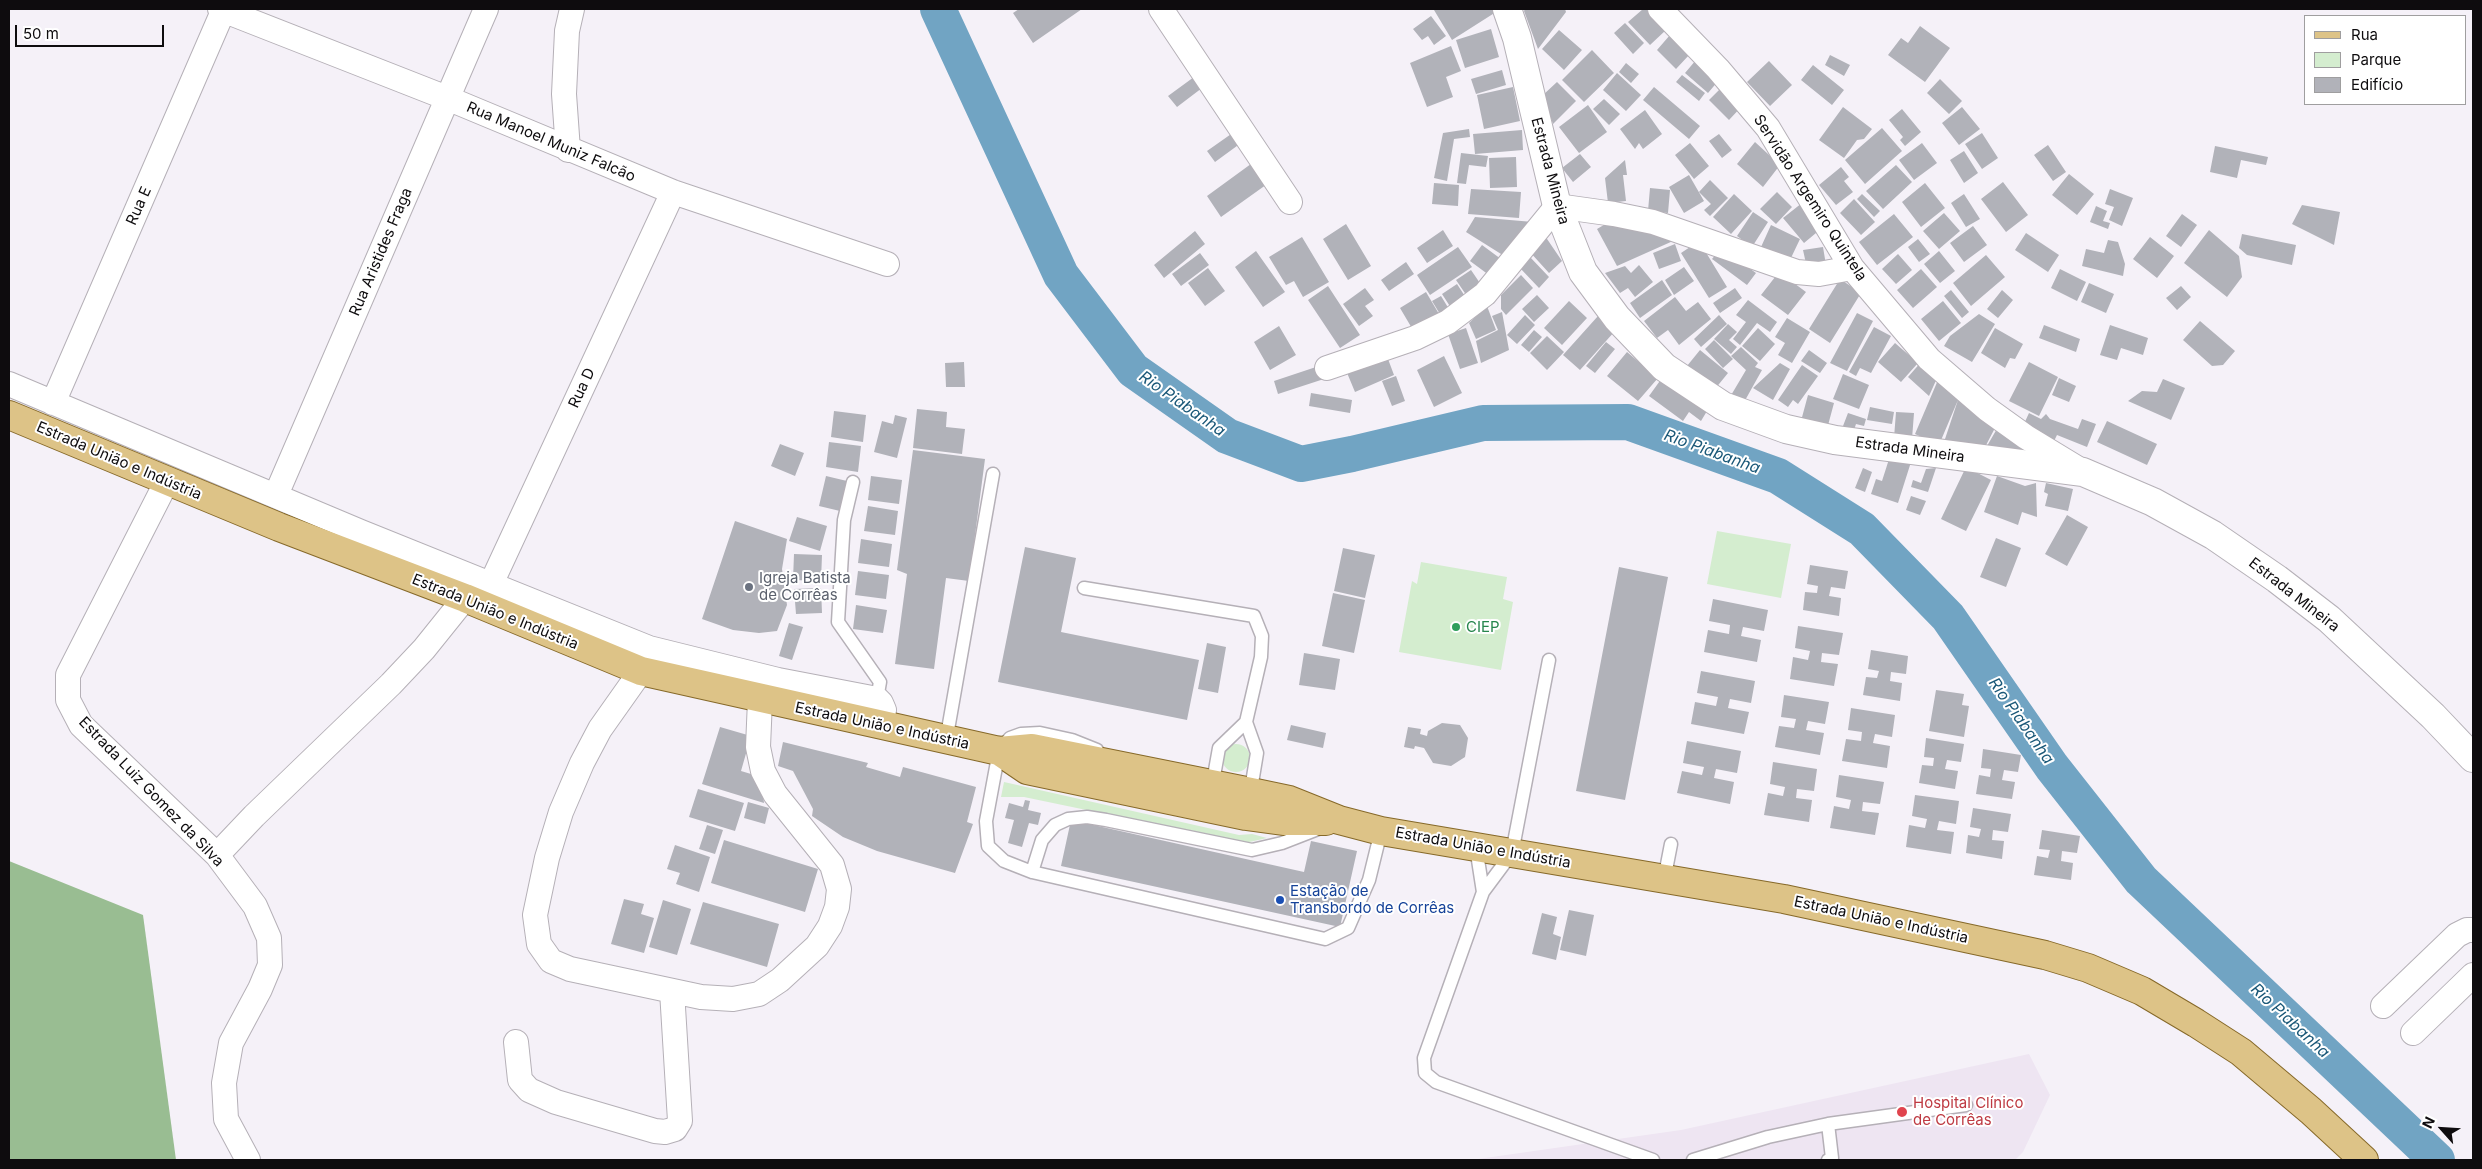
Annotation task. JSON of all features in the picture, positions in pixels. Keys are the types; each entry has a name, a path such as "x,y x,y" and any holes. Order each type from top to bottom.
{"main road":[{"name":"Estrada União e Indústria","path":"9,415 224,505 465,598 641,671 760,700 999,751 1032,748 1155,773 1210,796"},
{"name":"Estrada União e Indústria","path":"999,751 1027,770 1210,796 1248,804 1289,800 1339,820 1380,831 1784,899 2045,955 2088,968 2142,991 2196,1023 2241,1052 2311,1111 2364,1160"}],"street":[{"name":"Rua Manoel Muniz Falcão","path":"222,9 447,98 568,150 673,192 887,264"},
{"name":"Rua E","path":"53,403 222,9"},
{"name":"Rua Aristides Fraga","path":"279,527 283,498 447,98 486,9"},
{"path":"568,150 564,94 566,31 572,9"},
{"path":"1162,9 1290,202"},
{"name":"Estrada Mineira","path":"1507,9 1517,38 1556,206 1583,272 1617,318 1664,367 1723,406 1786,429 1836,440 2083,472 2153,502 2204,530 2277,579 2329,619 2433,716 2473,758"},
{"name":"Servidão Argemiro Quintela","path":"1660,9 1718,69 1768,128 1852,268 1929,359 1987,409 2026,437 2083,472"},
{"name":"Rua D","path":"492,584 673,192"},
{"path":"1327,368 1415,338 1448,322 1485,294 1556,206 1614,214 1653,222 1796,272 1819,274 1852,268"},
{"path":"9,384 649,648 778,680 877,699 882,703 884,710 881,726"},
{"path":"224,505 235,478"},
{"name":"Estrada Luiz Gomez da Silva","path":"167,481 68,675 68,700 81,725 217,855 255,906 269,938 270,965 260,989 231,1043 224,1082 226,1120 248,1160"},
{"path":"217,855 254,816 391,684 424,649 465,598"},
{"path":"641,671 600,729 582,763 561,812 547,858 535,915 538,944 551,961 570,969 701,997 733,999 759,994 780,980 817,946 830,926 837,907 839,889 832,865 775,794 764,771 758,747 760,700"},
{"path":"2383,1006 2457,935 2467,930 2473,930"},
{"path":"2413,1033 2473,975"},
{"path":"516,1042 520,1080 529,1090 556,1102 655,1131 665,1132 675,1129 680,1121 672,991"}],"lane":[{"path":"946,740 992,474"},
{"path":"853,482 844,520 838,622 880,682 877,699"},
{"path":"1084,588 1254,616 1262,636 1261,657 1246,722 1257,754 1248,804"},
{"path":"1549,660 1512,853 1483,892 1424,1058 1425,1072 1436,1082 1653,1160"},
{"path":"1210,796 1219,748 1246,722"},
{"path":"999,751 986,821 988,846 1004,861 1032,872 1325,938 1348,928 1369,880 1380,831"},
{"path":"1032,872 1042,840 1054,825 1068,819 1087,817 1106,820 1252,850 1282,843 1339,820"},
{"path":"1664,880 1671,844"},
{"path":"1476,848 1483,892"},
{"path":"1693,1160 1768,1137 1828,1124 1966,1105"},
{"path":"1828,1124 1832,1158 1828,1160"}],"shaded area":[{"name":"Hospital Clínico de Corrêas","path":"2029,1054 2050,1095 2023,1152 2015,1160 1471,1160 1681,1130"}],"green space":[{"path":"1717,531 1791,544 1781,598 1707,584"},
{"name":"CIEP","path":"1421,562 1507,577 1503,599 1513,602 1501,670 1399,652 1412,581 1417,584"},
{"path":"1236,744 1246,748 1250,758 1246,768 1236,772 1226,768 1222,758 1226,748"},
{"path":"1004,782 1239,835 1252,834 1267,838 1245,843 1024,797 1001,797"},
{"path":"9,861 143,915 176,1160 9,1160"}],"building":[{"path":"1019,9 1082,9 1033,43 1013,13"},
{"path":"1494,9 1496,12 1452,40 1434,10"},
{"path":"1525,9 1565,9 1566,12 1538,49 1524,11"},
{"path":"1643,9 1646,9 1666,30 1650,45 1628,22"},
{"path":"1431,16 1446,36 1434,45 1428,36 1422,40 1413,29"},
{"path":"1625,23 1644,43 1633,54 1614,33"},
{"path":"1920,26 1950,48 1925,82 1888,55 1901,38 1908,43"},
{"path":"1491,29 1499,57 1465,68 1456,40"},
{"path":"1559,30 1582,50 1564,70 1542,49"},
{"path":"1670,35 1690,54 1676,69 1657,50"},
{"path":"1451,46 1461,71 1446,77 1453,97 1427,107 1410,63"},
{"path":"1592,50 1614,73 1584,102 1562,80"},
{"path":"1830,55 1850,65 1844,76 1825,65"},
{"path":"1696,60 1719,80 1708,93 1685,73"},
{"path":"1769,61 1792,85 1770,106 1747,82"},
{"path":"1626,63 1639,74 1631,83 1619,72"},
{"path":"1813,65 1844,90 1832,105 1801,80"},
{"path":"1502,70 1506,85 1476,94 1471,79"},
{"path":"1617,73 1641,95 1626,111 1603,90"},
{"path":"1682,75 1705,93 1699,101 1676,82"},
{"path":"1194,77 1202,88 1177,107 1168,96"},
{"path":"1940,79 1962,101 1949,114 1927,93"},
{"path":"1557,82 1576,101 1553,124 1543,95"},
{"path":"1723,86 1743,105 1729,120 1709,100"},
{"path":"1513,87 1520,121 1484,129 1477,95"},
{"path":"1654,87 1700,126 1689,139 1643,100"},
{"path":"1604,99 1620,114 1609,125 1593,109"},
{"path":"1588,105 1607,132 1579,153 1559,127"},
{"path":"1843,107 1872,129 1864,139 1857,140 1844,158 1819,140"},
{"path":"1962,107 1980,129 1959,145 1942,123"},
{"path":"1902,109 1921,132 1905,146 1900,140 1903,137 1889,120"},
{"path":"1645,110 1662,134 1643,149 1639,143 1635,149 1620,129"},
{"path":"1882,128 1902,151 1865,184 1845,160"},
{"path":"1469,129 1470,137 1454,139 1447,181 1434,178 1443,133"},
{"path":"1522,130 1523,150 1475,154 1473,134"},
{"path":"1234,132 1241,143 1215,162 1207,151"},
{"path":"1982,133 1998,158 1982,169 1965,144"},
{"path":"1719,134 1732,150 1722,158 1709,141"},
{"path":"1755,142 1780,165 1763,187 1737,164"},
{"path":"1690,143 1709,166 1694,179 1675,155"},
{"path":"1922,143 1937,163 1914,180 1899,160"},
{"path":"2048,145 2066,172 2053,181 2034,155"},
{"path":"2215,146 2268,157 2266,165 2241,160 2237,178 2210,172"},
{"path":"1964,151 1978,173 1964,183 1950,160"},
{"path":"1461,153 1488,156 1486,167 1469,165 1466,184 1457,183"},
{"path":"1580,154 1591,167 1573,182 1562,168"},
{"path":"1516,157 1517,187 1490,188 1489,158"},
{"path":"1625,160 1627,175 1623,175 1626,201 1608,203 1605,178"},
{"path":"1255,161 1270,182 1221,217 1207,196"},
{"path":"1896,165 1912,182 1883,209 1866,191"},
{"path":"1841,167 1849,177 1844,181 1853,192 1836,205 1819,185"},
{"path":"2069,174 2094,194 2077,215 2052,195"},
{"path":"1689,175 1704,201 1684,213 1669,187"},
{"path":"1710,180 1728,198 1710,216 1704,210 1711,204 1699,192"},
{"path":"2003,182 2028,215 2006,232 1981,199"},
{"path":"1434,183 1459,185 1458,206 1432,204"},
{"path":"1925,183 1945,208 1921,227 1902,202"},
{"path":"1650,188 1670,190 1668,213 1648,211"},
{"path":"1471,189 1521,192 1519,218 1468,214"},
{"path":"2110,189 2133,198 2122,226 2109,220 2114,207 2105,204"},
{"path":"1777,192 1792,207 1776,224 1760,209"},
{"path":"1734,194 1752,211 1731,234 1713,217"},
{"path":"1862,194 1880,211 1874,217 1857,199"},
{"path":"1964,194 1980,219 1966,227 1951,203"},
{"path":"1854,199 1875,222 1861,235 1840,213"},
{"path":"1802,203 1822,228 1804,243 1783,218"},
{"path":"2302,205 2340,212 2334,245 2292,224"},
{"path":"2096,206 2107,211 2103,221 2110,223 2108,229 2090,222"},
{"path":"1753,212 1768,222 1752,247 1737,236"},
{"path":"1944,213 1960,231 1939,249 1923,231"},
{"path":"1894,214 1913,237 1877,265 1859,242"},
{"path":"2182,214 2197,225 2181,247 2166,236"},
{"path":"1475,217 1533,222 1509,259 1466,232"},
{"path":"1614,219 1673,241 1617,266 1597,229"},
{"path":"1346,224 1371,266 1348,280 1323,239"},
{"path":"1771,225 1800,239 1790,260 1761,247"},
{"path":"1973,226 1987,245 1964,262 1950,243"},
{"path":"1443,230 1453,246 1427,263 1417,248"},
{"path":"2209,230 2239,256 2242,277 2227,297 2184,263"},
{"path":"1195,231 1205,244 1164,278 1154,265"},
{"path":"1543,233 1562,261 1549,273 1529,251"},
{"path":"2026,233 2059,255 2048,272 2015,250"},
{"path":"2242,234 2296,245 2292,265 2247,255 2239,248"},
{"path":"1302,237 1329,282 1303,297 1294,281 1286,285 1269,257"},
{"path":"2150,237 2174,256 2157,278 2133,259"},
{"path":"1918,239 1930,254 1919,262 1908,247"},
{"path":"2108,240 2118,242 2125,264 2123,276 2082,266 2086,249 2104,253"},
{"path":"1699,241 1727,287 1709,298 1681,253"},
{"path":"1675,244 1681,261 1659,269 1653,253"},
{"path":"1482,245 1505,262 1493,278 1470,261"},
{"path":"1458,247 1472,267 1430,295 1417,275"},
{"path":"1823,247 1826,265 1807,268 1803,250"},
{"path":"1721,248 1756,273 1747,285 1712,259"},
{"path":"1256,251 1285,292 1263,307 1235,267"},
{"path":"1939,251 1955,271 1940,283 1924,264"},
{"path":"1200,253 1209,265 1181,286 1172,274"},
{"path":"1898,254 1912,270 1896,284 1882,269"},
{"path":"1986,255 2005,277 1971,306 1953,283"},
{"path":"1530,257 1549,277 1539,288 1520,268"},
{"path":"1406,262 1414,274 1389,291 1381,280"},
{"path":"1639,265 1653,282 1635,297 1628,288 1620,293 1605,273 1625,266 1631,273"},
{"path":"1684,267 1694,281 1674,295 1665,280"},
{"path":"1208,268 1225,291 1205,306 1188,283"},
{"path":"1921,269 1937,287 1913,308 1897,290"},
{"path":"2060,269 2086,282 2077,301 2051,288"},
{"path":"1471,270 1486,292 1471,302 1456,280"},
{"path":"1779,272 1806,292 1788,315 1761,295"},
{"path":"1521,275 1533,288 1506,315 1501,309 1501,295"},
{"path":"1840,279 1861,293 1830,343 1809,329"},
{"path":"1662,280 1672,295 1640,318 1630,303"},
{"path":"2089,283 2114,294 2106,313 2081,302"},
{"path":"1457,284 1470,304 1455,314 1442,294"},
{"path":"1328,286 1360,335 1340,348 1308,300"},
{"path":"2181,286 2191,297 2177,310 2166,298"},
{"path":"1365,288 1374,300 1365,306 1373,316 1359,326 1343,304"},
{"path":"1735,288 1742,298 1720,313 1713,303"},
{"path":"1951,290 1969,312 1962,318 1944,296"},
{"path":"2002,290 2013,300 1998,318 1987,309"},
{"path":"1426,292 1439,314 1413,330 1400,308"},
{"path":"1537,295 1549,308 1534,322 1522,309"},
{"path":"1441,296 1452,314 1443,319 1432,301"},
{"path":"1675,297 1686,311 1698,302 1711,319 1679,345 1668,330 1657,338 1644,321"},
{"path":"1748,300 1777,322 1770,332 1757,323 1740,345 1733,339 1746,322 1736,315"},
{"path":"1569,301 1587,318 1562,345 1544,328"},
{"path":"1943,301 1961,323 1939,341 1921,319"},
{"path":"1487,306 1496,330 1476,339 1469,323"},
{"path":"1502,312 1509,350 1481,363 1476,341 1498,330 1492,316"},
{"path":"1857,313 1873,321 1847,371 1830,363"},
{"path":"1979,314 1995,324 1972,362 1944,346 1950,336"},
{"path":"1525,315 1535,325 1517,344 1507,335"},
{"path":"1719,315 1727,324 1701,347 1694,339"},
{"path":"1598,316 1615,331 1580,370 1563,355"},
{"path":"1787,318 1810,332 1792,363 1778,355 1785,343 1775,337"},
{"path":"2200,321 2235,351 2223,365 2212,366 2183,340"},
{"path":"1728,324 1737,332 1729,340 1737,347 1731,354 1714,339"},
{"path":"2044,325 2080,339 2076,352 2039,338"},
{"path":"2110,325 2148,338 2143,355 2121,348 2117,360 2100,355"},
{"path":"1279,326 1296,355 1270,370 1254,342"},
{"path":"1874,327 1891,336 1871,373 1860,368 1856,376 1849,372"},
{"path":"1466,328 1478,363 1460,369 1448,334"},
{"path":"1758,328 1775,344 1760,361 1742,346"},
{"path":"1995,328 2023,344 2015,359 2010,358 2005,368 1981,353"},
{"path":"1534,330 1542,337 1529,352 1521,345"},
{"path":"1547,336 1564,352 1547,370 1530,353"},
{"path":"1714,340 1733,359 1723,368 1705,349"},
{"path":"1606,342 1615,349 1595,373 1586,366"},
{"path":"1895,343 1918,363 1901,382 1878,362"},
{"path":"1741,347 1758,363 1755,367 1762,370 1743,404 1730,397 1746,370 1731,356"},
{"path":"1700,350 1728,373 1715,389 1687,366"},
{"path":"1809,350 1827,363 1820,373 1801,361"},
{"path":"1385,351 1394,375 1355,392 1345,368"},
{"path":"1627,352 1658,378 1638,401 1607,376"},
{"path":"1444,356 1462,393 1434,407 1417,370"},
{"path":"1922,361 1938,376 1929,396 1908,377"},
{"path":"964,362 965,387 946,387 945,363"},
{"path":"2029,362 2058,377 2039,416 2009,401"},
{"path":"1780,363 1790,369 1773,400 1753,388"},
{"path":"1322,365 1327,378 1278,394 1274,381"},
{"path":"1802,365 1818,376 1798,404 1793,400 1788,407 1778,400"},
{"path":"1843,374 1869,385 1859,409 1833,399"},
{"path":"1396,376 1405,401 1392,406 1382,381"},
{"path":"1662,378 1707,411 1701,421 1689,412 1683,421 1649,396"},
{"path":"2059,378 2076,386 2069,402 2052,395"},
{"path":"2163,379 2185,388 2171,420 2128,401 2142,391 2157,392"},
{"path":"1938,380 1996,426 1983,451 1944,442 1958,400 1939,445 1915,434"},
{"path":"1311,393 1352,400 1350,413 1309,406"},
{"path":"1808,395 1834,403 1827,429 1801,421"},
{"path":"1870,407 1894,412 1892,424 1867,420"},
{"path":"917,409 947,412 946,427 965,429 962,454 913,448"},
{"path":"834,411 866,415 863,442 831,437"},
{"path":"1896,412 1914,413 1912,439 1894,438"},
{"path":"1848,413 1866,419 1864,426 1856,424 1854,430 1843,426"},
{"path":"2029,413 2041,419 2046,414 2050,419 2078,429 2082,419 2096,424 2087,447 2057,435 2054,441 2023,426"},
{"path":"895,415 907,418 897,458 874,452 882,421 893,424"},
{"path":"2107,421 2157,444 2147,465 2097,442"},
{"path":"1998,427 2031,446 2026,455 1987,446"},
{"path":"829,442 861,446 858,472 826,467"},
{"path":"780,444 804,453 795,476 771,466"},
{"path":"913,450 985,459 969,581 946,578 934,669 895,664 907,574 897,570"},
{"path":"1890,456 1911,462 1898,503 1871,494 1876,479 1882,481"},
{"path":"1966,467 1991,480 1966,531 1941,519"},
{"path":"1863,468 1872,472 1865,492 1855,488"},
{"path":"1936,468 1928,492 1911,487 1913,480 1921,483 1926,469"},
{"path":"826,476 847,481 840,511 819,506"},
{"path":"871,476 902,480 899,504 868,500"},
{"path":"1997,476 2025,486 2036,483 2037,517 2022,512 2018,525 1984,512"},
{"path":"2046,483 2073,489 2068,511 2045,506 2048,494 2044,492"},
{"path":"1911,496 1926,501 1920,515 1906,510"},
{"path":"868,506 898,511 895,535 864,531"},
{"path":"2067,515 2088,527 2067,566 2045,554"},
{"path":"797,517 827,526 820,551 789,541"},
{"name":"Igreja Batista de Corrêas","path":"735,521 787,539 782,569 787,605 777,631 759,633 733,630 702,619"},
{"path":"1996,538 2021,548 2006,587 1980,577"},
{"path":"861,539 892,544 889,567 858,563"},
{"path":"1025,547 1076,558 1061,632 1199,660 1187,720 998,682"},
{"path":"1343,548 1375,555 1365,598 1334,591"},
{"path":"794,554 822,555 821,581 793,580"},
{"path":"1810,565 1848,571 1845,589 1831,587 1829,596 1841,598 1839,616 1803,610 1805,592 1817,593 1818,586 1807,584"},
{"path":"1619,567 1668,577 1625,800 1576,791"},
{"path":"858,571 889,575 886,599 855,595"},
{"path":"821,588 822,613 796,614 794,589"},
{"path":"1333,593 1365,600 1354,653 1322,646"},
{"path":"1713,599 1768,610 1764,631 1743,627 1741,636 1761,640 1757,662 1704,652 1708,630 1729,634 1730,625 1709,621"},
{"path":"856,605 887,610 883,633 853,629"},
{"path":"789,623 803,627 792,660 779,656"},
{"path":"1798,626 1843,633 1839,655 1822,653 1821,662 1838,664 1834,686 1790,679 1793,657 1808,660 1810,651 1795,648"},
{"path":"1207,643 1226,647 1218,693 1198,689"},
{"path":"1871,650 1908,656 1906,674 1891,672 1890,681 1902,683 1900,701 1863,695 1866,677 1877,678 1879,671 1868,669"},
{"path":"1304,653 1340,659 1335,690 1299,685"},
{"path":"1701,671 1755,681 1751,703 1730,699 1728,708 1749,712 1744,734 1691,724 1695,702 1716,706 1718,697 1697,693"},
{"path":"1936,690 1964,694 1962,705 1969,706 1964,737 1929,731"},
{"path":"1784,695 1829,702 1825,724 1808,721 1806,730 1824,733 1820,755 1775,747 1779,726 1794,728 1796,719 1781,717"},
{"path":"1851,708 1895,715 1892,737 1875,734 1873,743 1890,746 1887,768 1842,761 1846,739 1861,741 1862,732 1848,730"},
{"path":"1442,723 1460,725 1468,738 1465,757 1451,766 1433,763 1424,748 1415,746 1414,749 1404,747 1408,727 1421,729 1420,734 1427,736 1428,731"},
{"path":"1291,725 1326,733 1323,748 1287,740"},
{"path":"720,727 751,736 741,771 761,777 764,803 702,784"},
{"path":"1926,738 1964,744 1961,762 1947,760 1945,769 1958,771 1955,789 1919,783 1922,765 1933,766 1934,758 1924,757"},
{"path":"1687,741 1741,751 1737,773 1716,769 1714,778 1734,782 1730,804 1677,793 1682,771 1702,775 1704,767 1683,763"},
{"path":"783,742 868,763 866,767 900,777 903,767 976,787 967,822 973,824 955,873 877,851 843,837 812,816 813,809 793,771 778,766"},
{"path":"1983,749 2021,755 2018,772 2004,770 2002,780 2015,782 2012,799 1976,794 1979,775 1990,777 1991,769 1981,768"},
{"path":"1773,762 1817,769 1814,791 1797,789 1796,798 1812,800 1809,822 1764,815 1768,793 1783,796 1785,787 1770,784"},
{"path":"1839,775 1884,782 1880,804 1863,802 1862,811 1879,813 1875,835 1830,828 1834,806 1849,809 1851,800 1836,797"},
{"path":"698,789 744,803 735,831 689,817"},
{"path":"1915,795 1959,801 1956,824 1939,821 1937,830 1954,832 1951,854 1906,847 1909,825 1925,828 1927,819 1912,816"},
{"path":"1025,800 1030,801 1028,810 1041,813 1038,825 1029,823 1022,847 1008,843 1014,820 1005,818 1009,803 1023,807"},
{"path":"748,802 769,808 765,824 744,818"},
{"path":"1973,808 2011,814 2008,832 1993,830 1992,840 2004,841 2002,859 1966,853 1968,835 1979,837 1981,829 1970,827"},
{"name":"Estação de Transbordo de Corrêas","path":"1071,820 1304,872 1311,841 1357,851 1340,927 1061,866"},
{"path":"707,825 723,830 715,854 699,849"},
{"path":"2042,830 2080,836 2077,853 2062,851 2061,861 2073,863 2071,880 2034,875 2037,856 2048,858 2050,850 2039,849"},
{"path":"724,840 818,869 805,912 711,883"},
{"path":"675,845 710,857 699,892 676,884 680,873 667,869"},
{"path":"624,899 644,904 641,914 654,918 644,953 611,944"},
{"path":"663,900 691,909 677,955 649,947"},
{"path":"703,902 779,924 767,967 690,944"},
{"path":"1569,910 1594,915 1586,956 1560,950"},
{"path":"1542,913 1557,917 1553,934 1561,937 1556,960 1532,954"}],"waterway":[{"name":"Rio Piabanha","path":"938,9 1061,275 1133,370 1227,436 1301,464 1483,423 1628,422 1778,476 1862,529 1948,617 2052,767 2141,880 2437,1160"}],"place":[{"name":"Igreja Batista de Corrêas","path":"749,587"},
{"name":"CIEP","path":"1456,627"},
{"name":"Estação de Transbordo de Corrêas","path":"1280,900"},
{"name":"Hospital Clínico de Corrêas","path":"1902,1112"}]}
